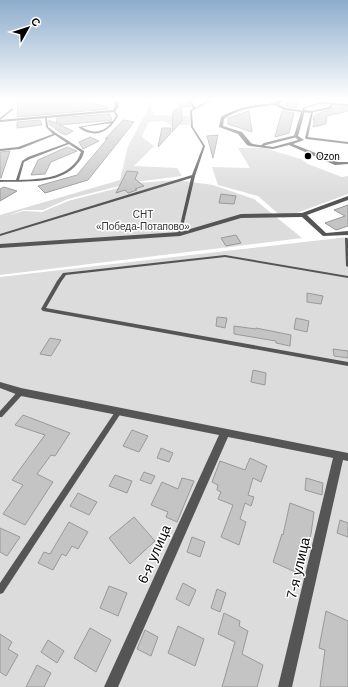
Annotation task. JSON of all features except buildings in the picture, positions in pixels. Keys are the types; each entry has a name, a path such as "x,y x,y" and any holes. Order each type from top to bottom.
{"street":[{"path":"234,131 240,133 249,144 274,148 302,140 298,137 299,131"},
{"path":"289,144 337,164 348,163"},
{"path":"0,246 180,234 241,216 303,214 348,198"},
{"path":"303,214 324,235 347,236"},
{"path":"0,385 21,392 344,456"},
{"name":"6-я улица","path":"111,687 225,433"},
{"name":"7-я улица","path":"285,687 344,456"}],"lane":[{"path":"0,181 48,178 63,175 72,170 83,152 52,131"},
{"path":"89,131 97,134 103,131"},
{"path":"180,234 193,176 204,146 195,131"},
{"path":"306,138 308,131"},
{"path":"0,150 19,148 55,134"},
{"path":"261,146 298,137 348,143"},
{"path":"17,180 24,162 29,158 69,143"},
{"path":"0,235 193,176"},
{"path":"347,236 348,266"},
{"path":"348,277 225,256 65,274 59,281 43,310 348,364"},
{"path":"0,415 21,392"},
{"path":"0,590 119,411"}],"green space":[{"name":"СНТ «Победа-Потапово»","path":"136,131 144,131 142,137 154,146 134,166 177,168 182,176 135,182 68,199 43,210 23,210 8,216 23,211 42,212 68,201 137,183 177,180 213,185 254,199 302,238 0,275 0,215 120,180 128,146"},
{"path":"238,148 264,148 301,159 308,164 342,177 348,176 348,194 283,218 258,196 218,185 212,167 250,168"},
{"path":"348,237 348,687 0,687 0,277"}],"place":[{"name":"Ozon","path":"308,156"}]}
